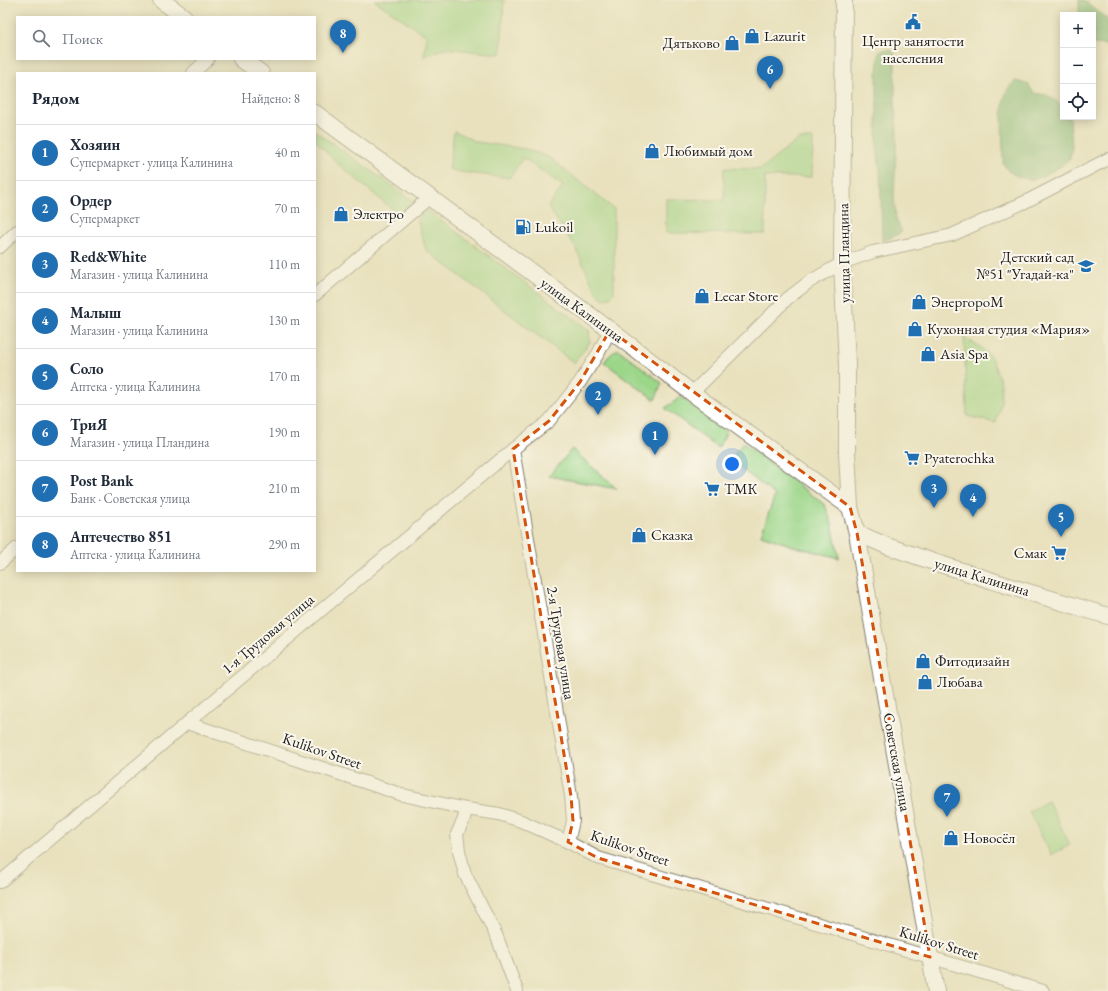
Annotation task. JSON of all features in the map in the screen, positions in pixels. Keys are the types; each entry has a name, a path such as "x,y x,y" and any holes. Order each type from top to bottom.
{"street":[{"path":"161,0 183,16"},
{"name":"улица Пландина","path":"844,0 842,263 847,364 847,453 850,507 857,533"},
{"path":"194,72 207,60"},
{"path":"242,60 259,72"},
{"name":"улица Калинина","path":"316,114 610,330 692,394 850,507"},
{"path":"692,394 788,298 809,282 842,263 873,252 952,235 1025,202 1108,159"},
{"path":"316,294 430,197"},
{"path":"0,247 16,232"},
{"name":"1-я Трудовая улица","path":"0,882 513,449 549,421 580,382 599,352 610,330"},
{"name":"2-я Трудовая улица","path":"513,449 571,796 573,821 568,842"},
{"name":"улица Калинина","path":"857,533 931,562 1108,616"},
{"name":"Советская улица","path":"857,533 936,991"},
{"path":"0,563 16,549"},
{"name":"Kulikov Street","path":"187,723 403,795 466,809 499,814 521,821 568,842 598,858 1043,991"},
{"path":"466,809 458,834 459,851 465,874 497,937 518,991"}],"highlighted area":[{"path":"610,330 850,507 857,533 930,957 598,858 568,842 573,821 571,796 513,449 549,421 580,382"}],"green space":[{"path":"374,0 504,0 501,54 444,48 424,57 427,36"},
{"path":"1079,0 1084,0 1108,20 1108,45 1096,44 1096,12 1079,12"},
{"path":"890,49 895,54 895,108 897,132 894,197 896,219 902,232 882,242 880,170 877,146 877,73 879,51"},
{"path":"1015,81 1028,84 1034,93 1047,95 1060,104 1060,120 1070,120 1072,147 1070,158 1061,166 1033,180 1019,177 1008,171 1003,163 1002,115 1004,99 1008,88"},
{"path":"454,131 477,142 526,149 550,158 614,209 614,293 610,297 604,299 596,291 575,247 548,207 563,186 523,158 509,178 460,172 449,169"},
{"path":"316,132 416,203 400,216 336,162 316,141"},
{"path":"799,139 813,139 812,177 765,177 765,234 666,233 666,199 724,200 724,168 761,169"},
{"path":"427,210 589,330 590,342 574,363 426,250 417,219"},
{"path":"964,337 983,349 992,359 1001,383 1001,402 996,423 967,416"},
{"path":"618,349 662,383 655,400 604,362"},
{"path":"681,397 727,431 718,448 665,408"},
{"path":"743,443 825,505 832,524 839,558 793,546 761,535 775,495 730,460"},
{"path":"572,449 617,489 549,476"},
{"path":"1048,801 1070,845 1051,855 1029,811"}],"place":[{"name":"Центр занятости населения","path":"913,22"},
{"name":"Lazurit","path":"752,36"},
{"name":"Дятьково","path":"732,43"},
{"name":"Аптечество 851","path":"343,53"},
{"name":"ТриЯ","path":"770,89"},
{"name":"Любимый дом","path":"652,151"},
{"name":"Электро","path":"341,214"},
{"name":"Lukoil","path":"523,227"},
{"name":"Детский сад №51 \"Угадай-ка\"","path":"1086,266"},
{"name":"Lecar Store","path":"702,296"},
{"name":"ЭнергороМ","path":"919,302"},
{"name":"Кухонная студия «Мария»","path":"915,329"},
{"name":"Asia Spa","path":"928,354"},
{"name":"Ордер","path":"598,415"},
{"name":"Хозяин","path":"655,455"},
{"name":"Pyaterochka","path":"912,458"},
{"name":"ТМК","path":"712,489"},
{"name":"Red&White","path":"934,508"},
{"name":"Малыш","path":"973,517"},
{"name":"Сказка","path":"639,535"},
{"name":"Соло","path":"1061,537"},
{"name":"Смак","path":"1059,553"},
{"name":"Фитодизайн","path":"923,661"},
{"name":"Любава","path":"925,682"},
{"name":"Post Bank","path":"947,817"},
{"name":"Новосёл","path":"951,838"}]}
